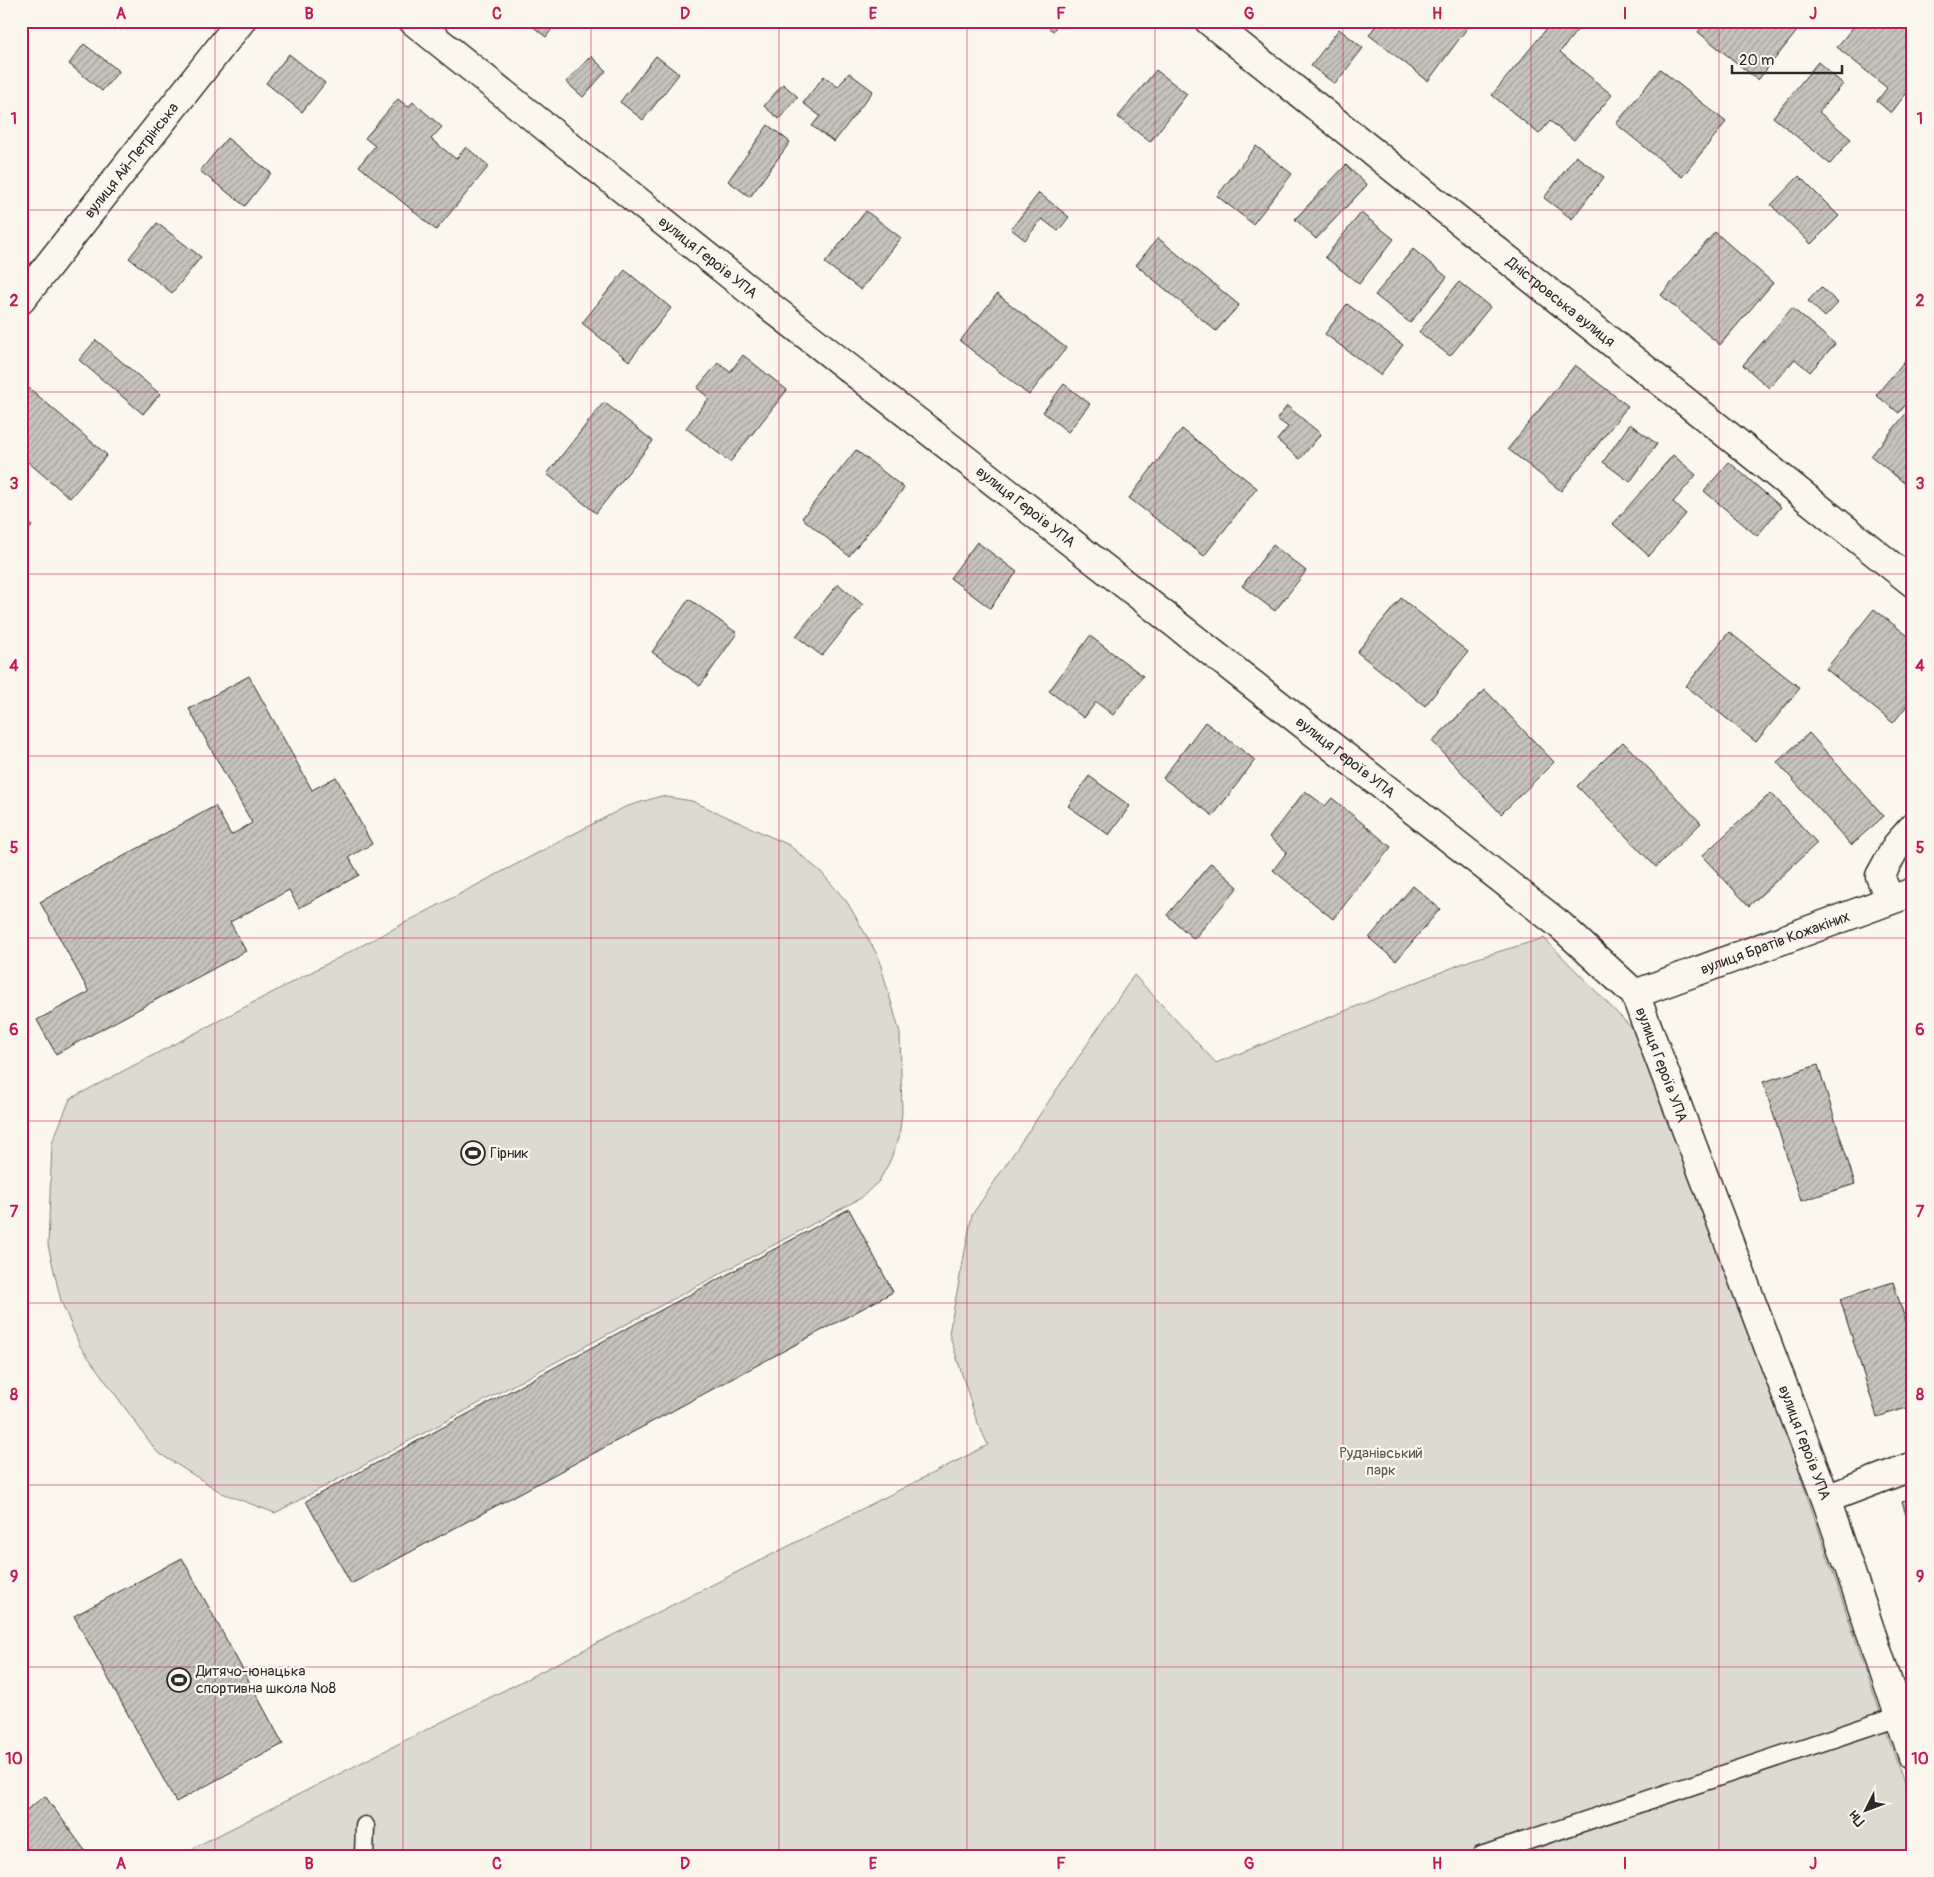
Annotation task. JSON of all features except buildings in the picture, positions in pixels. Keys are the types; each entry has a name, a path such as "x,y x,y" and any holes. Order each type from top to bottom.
{"street":[{"name":"вулиця Ай-Петрінська","path":"21,300 241,21"},
{"name":"вулиця Героїв УПА","path":"413,21 757,296 1560,926 1635,994 1826,1499 1913,1757"},
{"name":"Дністровська вулиця","path":"1209,21 1913,582"},
{"path":"1901,896 1880,876 1898,845 1913,827"},
{"name":"вулиця Братів Кожакіних","path":"1635,994 1901,896"},
{"path":"1826,1499 1913,1466"}],"lane":[{"path":"1481,1856 1899,1716"},
{"path":"364,1826 364,1856"}],"green space":[{"name":"Гірник","path":"661,796 692,801 789,845 821,872 847,902 878,956 900,1033 902,1112 899,1138 879,1181 861,1198 275,1513 222,1493 157,1452 80,1346 61,1301 48,1245 52,1143 70,1099 625,807"},
{"name":"Руданівський парк","path":"1544,938 1659,1056 1913,1810 1913,1856 196,1856 193,1848 988,1445 976,1419 949,1333 972,1215 1134,975 1216,1063 1471,960"}],"place":[{"name":"Гірник","path":"473,1153"},
{"name":"Дитячо-юнацька спортивна школа №8","path":"179,1680"}]}
